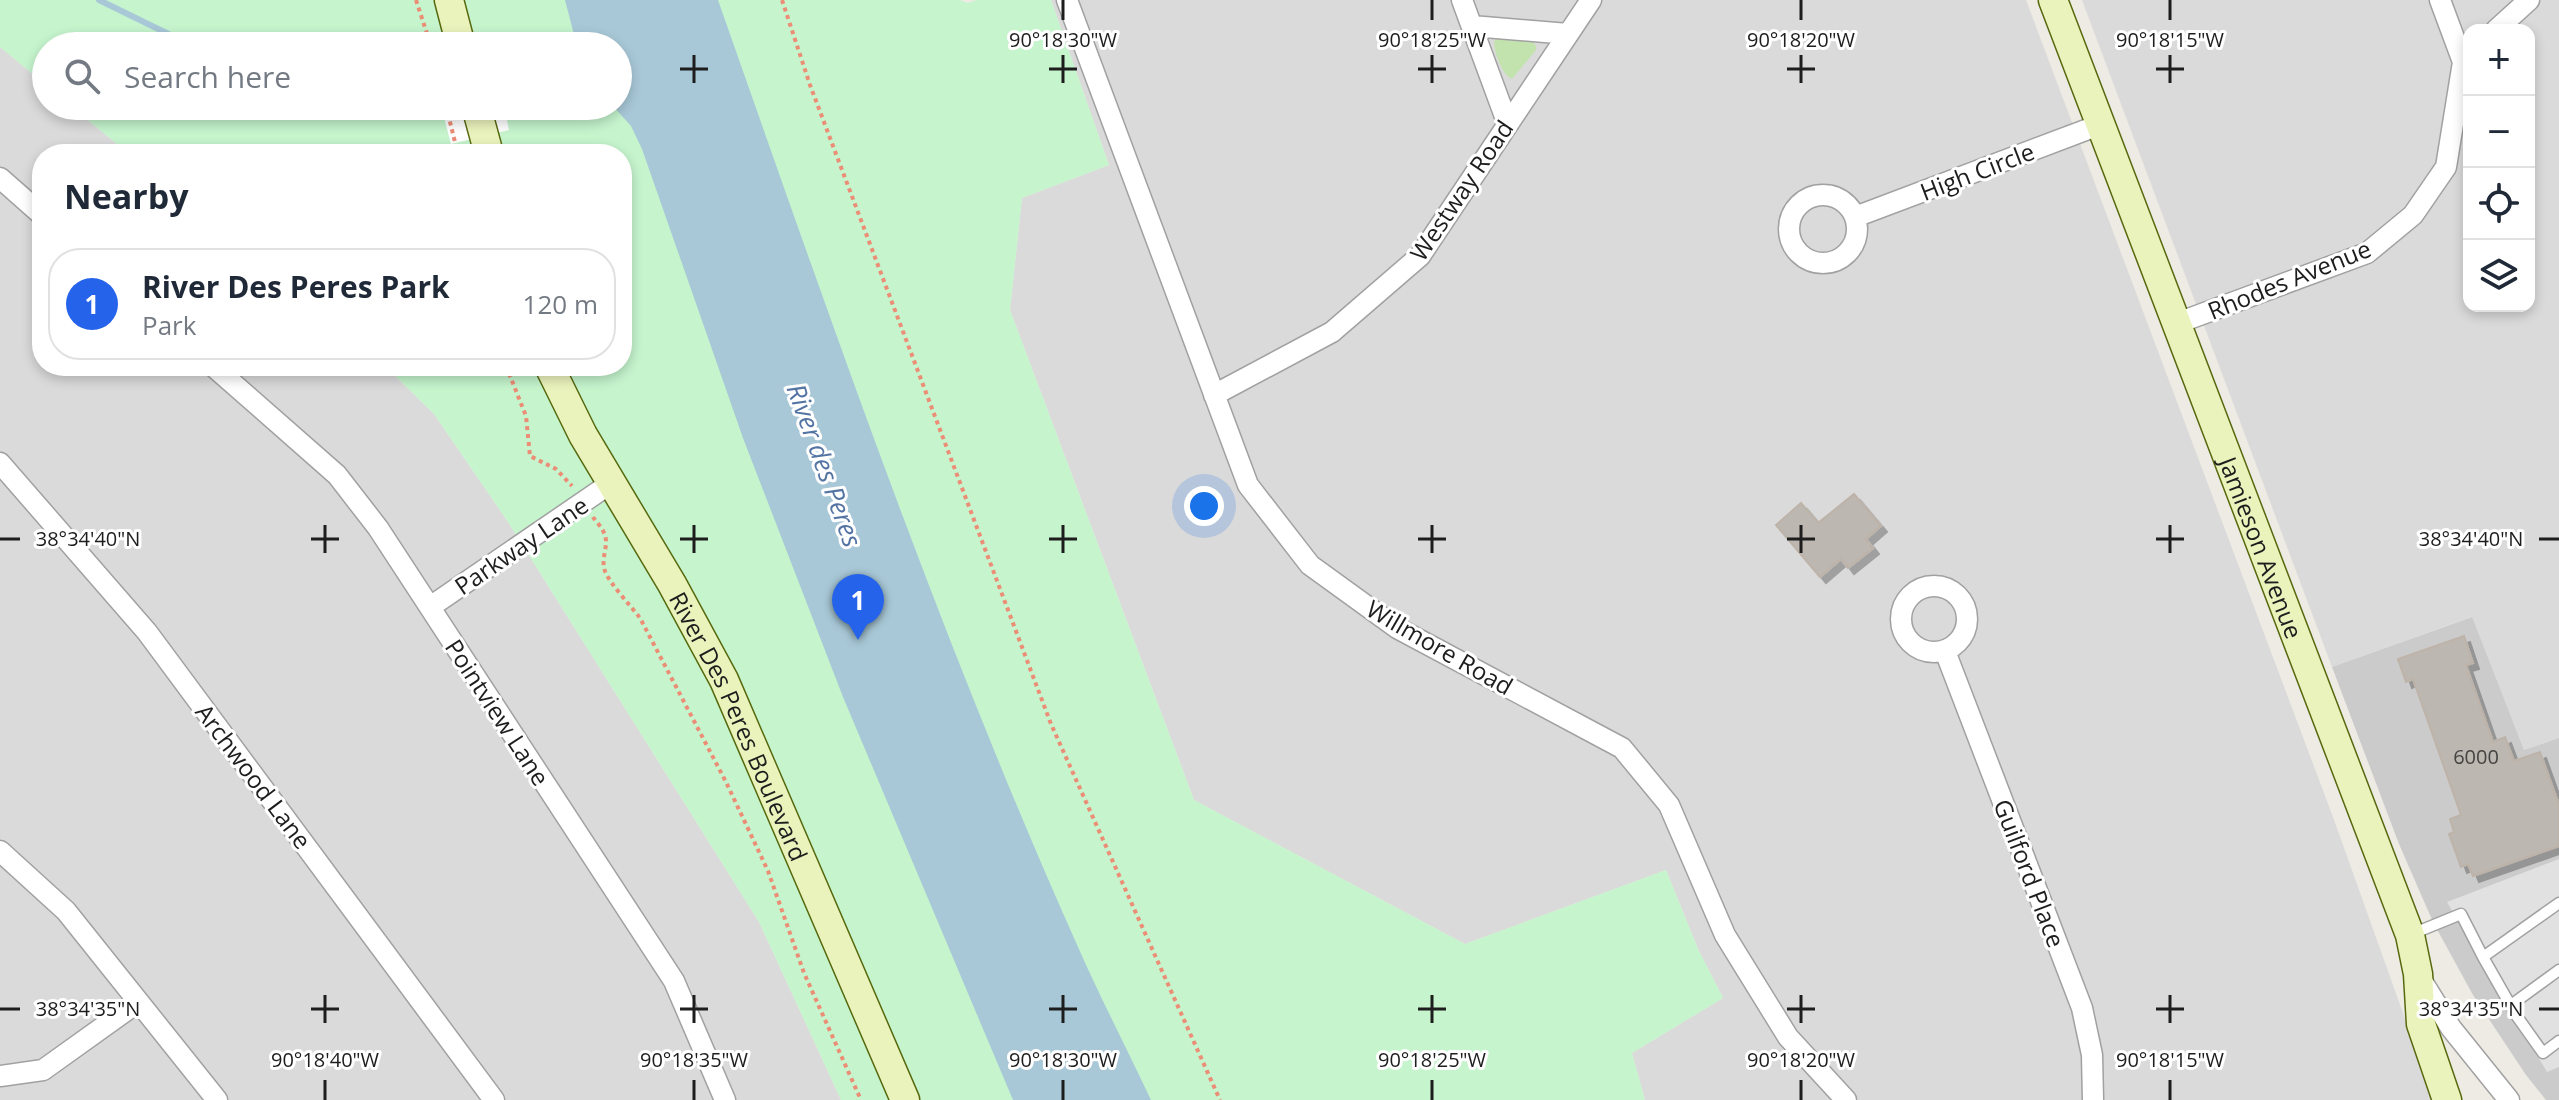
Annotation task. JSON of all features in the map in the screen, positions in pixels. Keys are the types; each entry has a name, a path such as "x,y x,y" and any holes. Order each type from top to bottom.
{"main road":[{"path":"449,0 457,32"},
{"name":"Jamieson Avenue","path":"2053,0 2410,935 2418,974 2421,1024 2447,1100"},
{"path":"480,120 486,144"},
{"name":"River Des Peres Boulevard","path":"554,376 583,435 672,584 724,680 905,1100"}],"street":[{"name":"Willmore Road","path":"1067,0 1248,485 1310,565 1397,628 1622,748 1669,805 1725,935 1788,1037 1846,1100"},
{"path":"1462,0 1507,122"},
{"name":"Westway Road","path":"1214,395 1332,332 1420,256 1591,0"},
{"path":"2440,0 2463,52"},
{"path":"2503,24 2529,0"},
{"path":"1472,26 1568,34"},
{"name":"Rhodes Avenue","path":"2175,324 2367,253 2413,215 2446,167 2463,75"},
{"name":"High Circle","path":"1855,217 2099,125"},
{"path":"0,178 32,206"},
{"name":"Pointview Lane","path":"224,376 337,475 378,528 674,981 725,1100"},
{"name":"Archwood Lane","path":"0,463 147,632 494,1100"},
{"name":"Parkway Lane","path":"430,607 611,483"},
{"name":"Guilford Place","path":"1945,651 2082,1008 2092,1055 2093,1100"},
{"path":"0,851 66,911 217,1100"},
{"path":"2418,974 2451,1028 2509,1100"},
{"path":"0,1076 43,1070 138,1002"}],"lane":[{"path":"2483,957 2559,903"},
{"path":"2410,935 2461,914 2511,1005 2543,1053 2559,1041"},
{"path":"2511,1005 2559,970"}],"path":[{"path":"416,0 426,32"},
{"path":"782,0 810,85 1051,724 1220,1100"},
{"path":"450,120 456,144"},
{"path":"510,376 526,416 530,456 556,469 575,491"},
{"path":"594,518 607,544 603,568 608,579 640,618 726,782 768,871 804,973 861,1100"}],"shaded area":[{"path":"1051,0 2026,0 2333,817 2434,1100 1645,1100 1632,1053 1723,998 1698,949 1666,870 1465,944 1194,800 1010,310 1022,198 1109,165"},
{"path":"2082,0 2559,0 2559,738 2524,750 2471,617 2332,667"},
{"path":"0,47 32,73 32,120 88,120 117,144 32,144 32,376 395,376 434,414 508,522 759,922 841,1100 0,1100"},
{"path":"2472,617 2524,750 2559,738 2559,1100 2546,1100 2526,1075 2473,995 2433,922 2399,844 2332,667"},
{"path":"2559,859 2559,1067 2547,1072 2447,902"}],"green space":[{"path":"0,0 960,0 967,3 977,0 1051,0 1109,165 1022,198 1010,310 1194,800 1465,944 1666,870 1698,949 1723,998 1632,1053 1645,1100 841,1100 759,922 508,522 434,414 395,376 632,376 632,144 117,144 88,120 632,120 632,32 32,32 32,73 0,47"},
{"path":"1498,38 1531,40 1536,46 1512,79 1505,73 1497,57 1494,41"}],"water":[{"name":"River des Peres","path":"565,0 718,0 888,477 979,714 1078,947 1151,1100 1013,1100 843,697 743,438 642,149 626,120 632,120 632,32 573,32"}],"pier":[{"path":"445,120 507,120 509,130 451,144"}],"building":[{"path":"1854,494 1881,526 1866,539 1873,548 1848,568 1841,559 1820,577 1776,525 1801,503 1818,523"},
{"path":"2464,636 2473,663 2466,665 2493,742 2505,737 2514,761 2540,752 2559,805 2559,846 2473,876 2468,864 2461,867 2449,834 2454,832 2450,819 2461,815 2413,679 2406,682 2398,659"}],"waterway":[{"path":"99,0 164,32"}],"place":[{"name":"River Des Peres Park","path":"858,640"}]}
